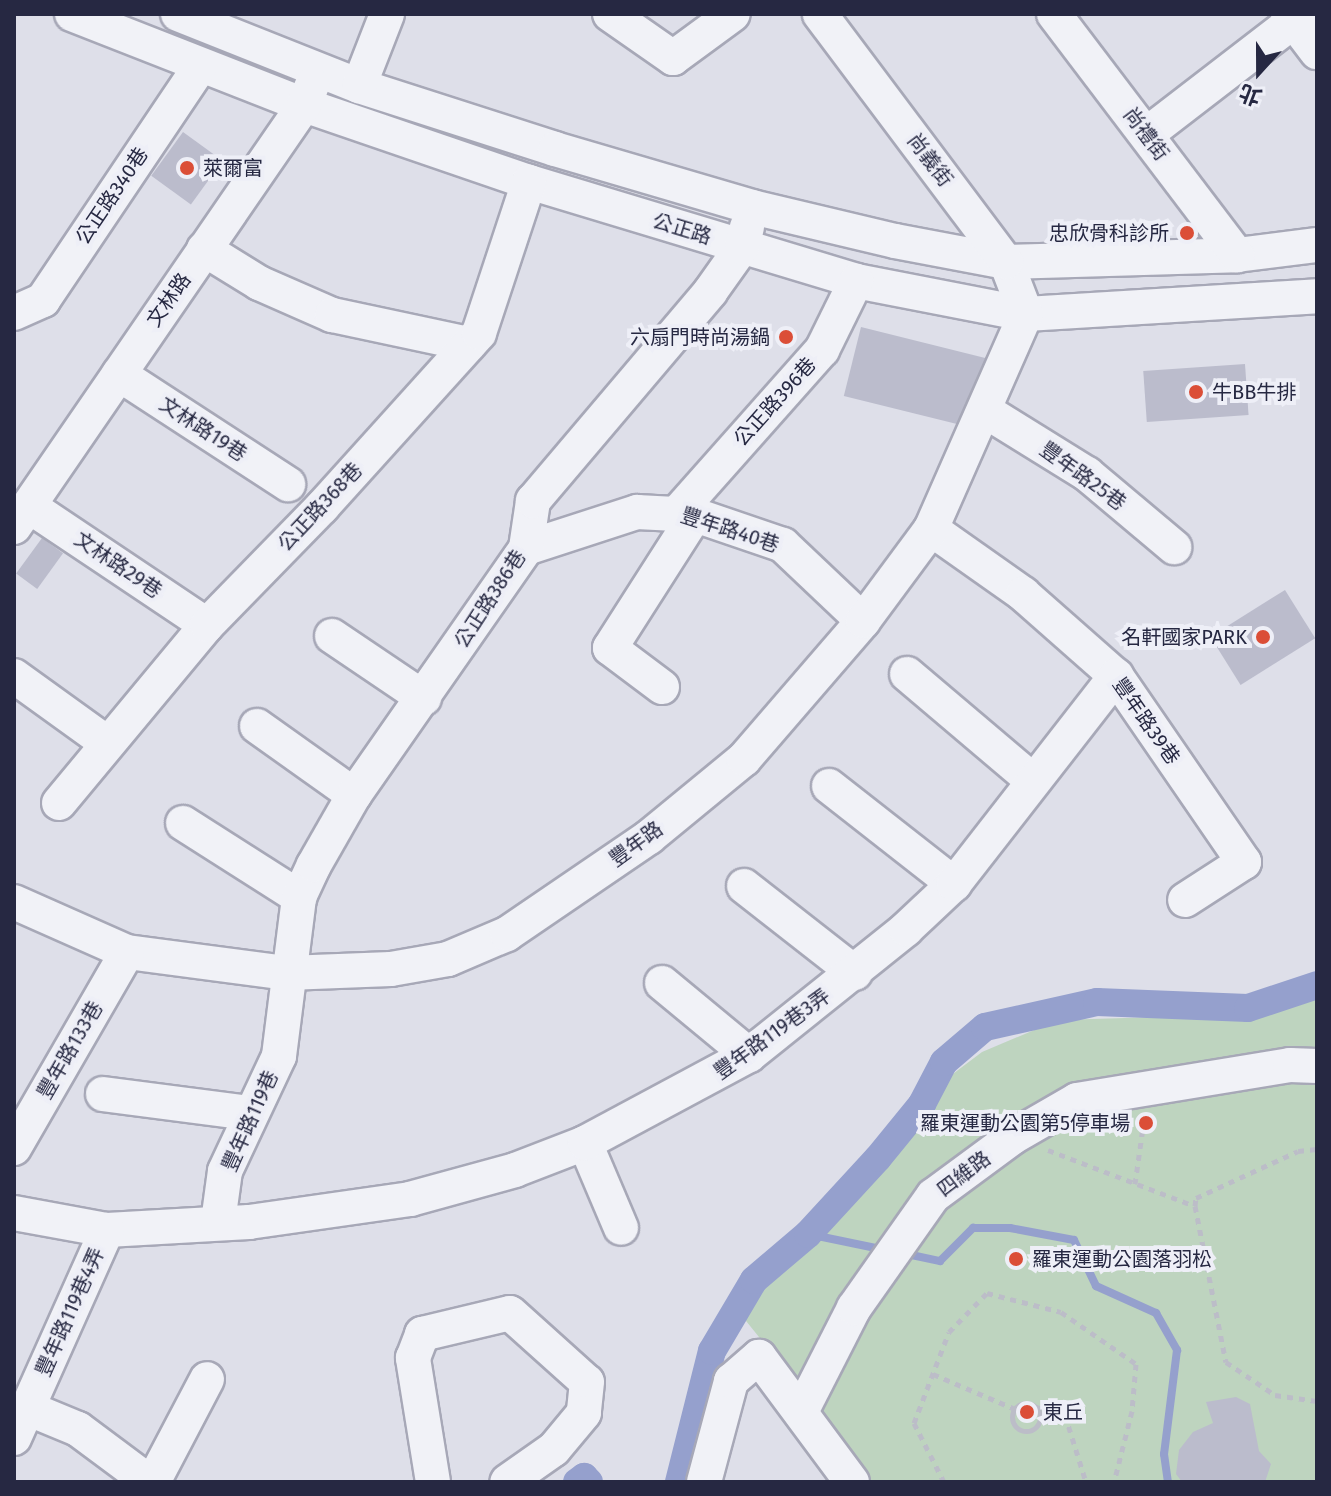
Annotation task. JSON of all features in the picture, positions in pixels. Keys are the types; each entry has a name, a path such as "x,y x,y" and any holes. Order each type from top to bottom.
{"street":[{"name":"公正路","path":"178,14 359,86 752,207 1006,262 1237,255 1317,245"},
{"path":"359,86 387,14"},
{"path":"610,14 673,58 733,14"},
{"name":"尚義街","path":"820,14 1006,262 1026,314"},
{"name":"尚禮街","path":"1054,14 1237,255"},
{"name":"公正路","path":"87,17 200,66 304,105 529,182 856,281 1026,314 1317,296"},
{"path":"1147,134 1295,17 1317,52"},
{"name":"公正路340巷","path":"14,313 43,300 200,66"},
{"name":"文林路","path":"21,516 304,105 319,70"},
{"name":"公正路368巷","path":"59,803 207,625 479,333 529,182"},
{"name":"公正路386巷","path":"287,973 299,897 354,795 526,548 533,501 742,247 752,207"},
{"path":"204,249 259,283 332,315 469,344"},
{"name":"公正路396巷","path":"662,687 610,648 686,514 822,350 856,281"},
{"name":"豐年路","path":"14,902 127,952 287,973 405,967 448,959 507,934 649,837 744,759 863,621 931,529 987,412 1026,314"},
{"name":"文林路19巷","path":"119,374 288,484"},
{"name":"豐年路25巷","path":"987,412 1087,474 1174,547"},
{"name":"豐年路40巷","path":"526,548 637,512 686,514 783,545 863,621"},
{"name":"文林路29巷","path":"21,516 207,625"},
{"name":"豐年路39巷","path":"931,529 1023,594 1116,676 1244,862 1185,900"},
{"path":"332,636 424,698"},
{"path":"907,674 1031,779"},
{"path":"14,676 107,743"},
{"name":"豐年路119巷3弄","path":"218,1222 410,1199 515,1170 585,1143 749,1055 855,973 954,884 1031,779 1116,676"},
{"path":"257,726 354,795"},
{"path":"829,786 954,884"},
{"path":"183,823 299,897"},
{"path":"744,886 855,973"},
{"name":"豐年路133巷","path":"14,1148 127,952"},
{"name":"豐年路119巷","path":"218,1222 225,1171 249,1113 279,1056 287,973"},
{"path":"662,983 749,1055"},
{"name":"四維路","path":"801,1412 854,1308 933,1196 1013,1137 1077,1100 1290,1065 1317,1066"},
{"path":"103,1094 249,1113"},
{"path":"585,1143 621,1228"},
{"name":"豐年路119巷4弄","path":"14,1213 107,1230 218,1222"},
{"name":"豐年路119巷4弄","path":"21,1423 107,1230"},
{"path":"433,1482 413,1358 422,1334 510,1313 587,1382 584,1413 554,1449 507,1482"},
{"path":"704,1482 731,1381 759,1357 852,1482"},
{"path":"21,1423 78,1429 151,1482 207,1379"}],"path":[{"path":"1135,1184 1143,1127"},
{"path":"1013,1137 1195,1206"},
{"path":"1317,1149 1298,1151 1196,1198 1195,1206 1226,1362 1275,1395 1317,1401"},
{"path":"944,1482 914,1423 949,1332 987,1293 1061,1312 1136,1364 1132,1411 1114,1482"},
{"path":"933,1374 1015,1409 1027,1403 1065,1415 1086,1482"},
{"path":"1015,1409 1013,1422 1027,1431 1038,1425 1036,1407"}],"green space":[{"path":"1317,999 1317,1482 866,1482 820,1413 734,1306 821,1231 909,1107 982,1052 1058,1020 1259,1014"}],"building":[{"name":"萊爾富","path":"183,132 223,161 191,204 151,176"},
{"path":"861,327 985,358 968,427 844,396"},
{"name":"牛BB牛排","path":"1245,364 1249,415 1147,422 1143,371"},
{"path":"42,538 63,553 37,589 16,574"},
{"name":"名軒國家PARK","path":"1285,590 1315,638 1241,685 1210,637"},
{"path":"1236,1397 1250,1404 1259,1451 1271,1464 1265,1482 1182,1482 1176,1474 1179,1450 1193,1432 1213,1423 1206,1402"}],"waterway":[{"path":"679,1482 712,1351 754,1280 808,1234 878,1158 922,1104 944,1062 985,1027 1097,1002 1248,1008 1317,985"},
{"path":"902,1253 940,1261 973,1228 1010,1228 1074,1240 1096,1286 1156,1313 1177,1350 1164,1454 1168,1482"},
{"path":"808,1234 885,1250"},
{"path":"577,1482 584,1477 589,1482"}],"place":[{"name":"萊爾富","path":"187,168"},
{"name":"忠欣骨科診所","path":"1187,233"},
{"name":"六扇門時尚湯鍋","path":"786,337"},
{"name":"牛BB牛排","path":"1196,392"},
{"name":"名軒國家PARK","path":"1263,637"},
{"name":"羅東運動公園第5停車場","path":"1146,1123"},
{"name":"羅東運動公園落羽松","path":"1016,1259"},
{"name":"東丘","path":"1027,1412"}]}
